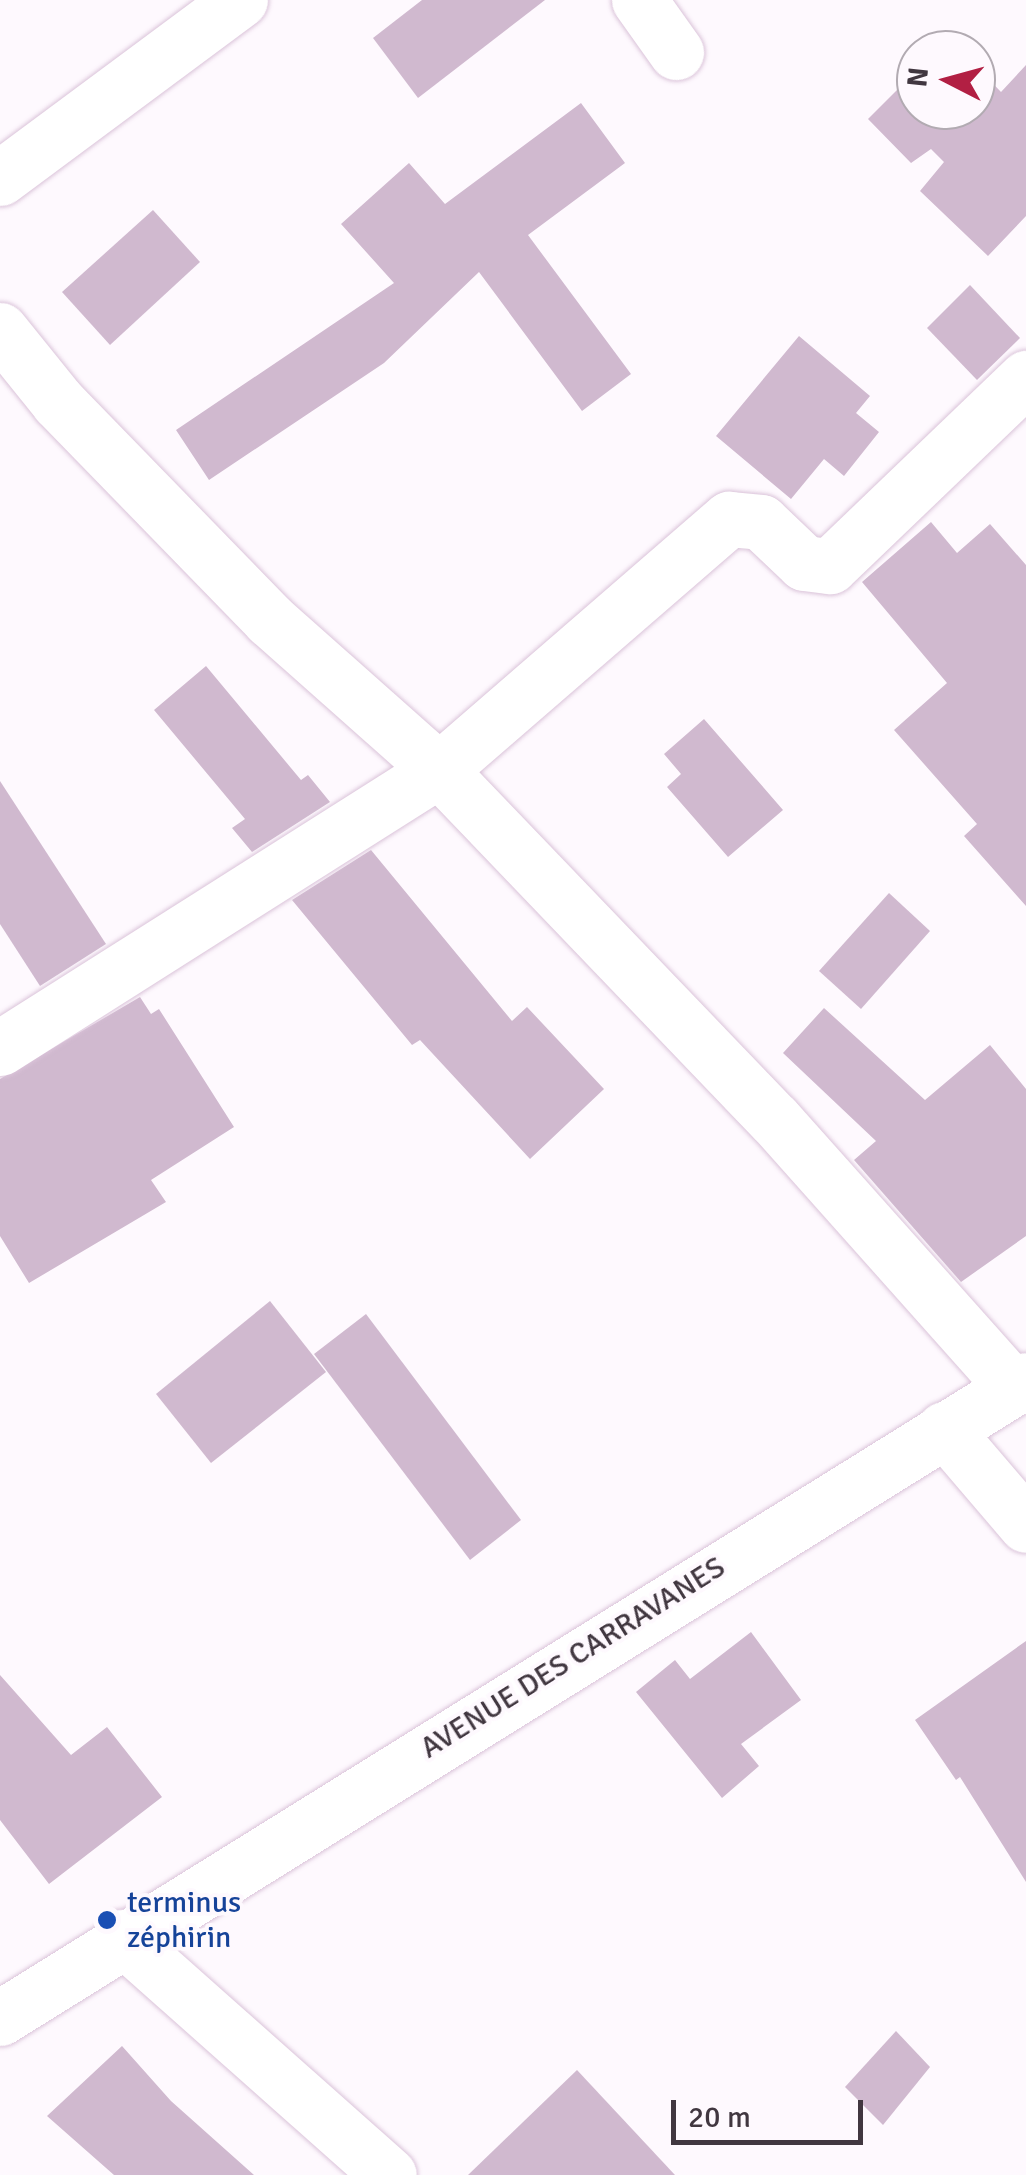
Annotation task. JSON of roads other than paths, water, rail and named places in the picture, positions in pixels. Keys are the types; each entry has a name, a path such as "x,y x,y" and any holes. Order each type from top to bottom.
{"street":[{"path":"0,178 240,0"},
{"path":"638,0 676,52"},
{"path":"0,330 58,402 270,620 439,770 775,1120 1020,1384"},
{"path":"0,1048 439,770 730,518 761,522 804,563 830,566 1026,378"},
{"name":"AVENUE DES CARRAVANES","path":"0,2018 120,1937 1020,1384"},
{"path":"944,1429 1026,1525"},
{"path":"120,1937 389,2175"}],"place":[{"name":"terminus zéphirin","path":"107,1920"}]}
